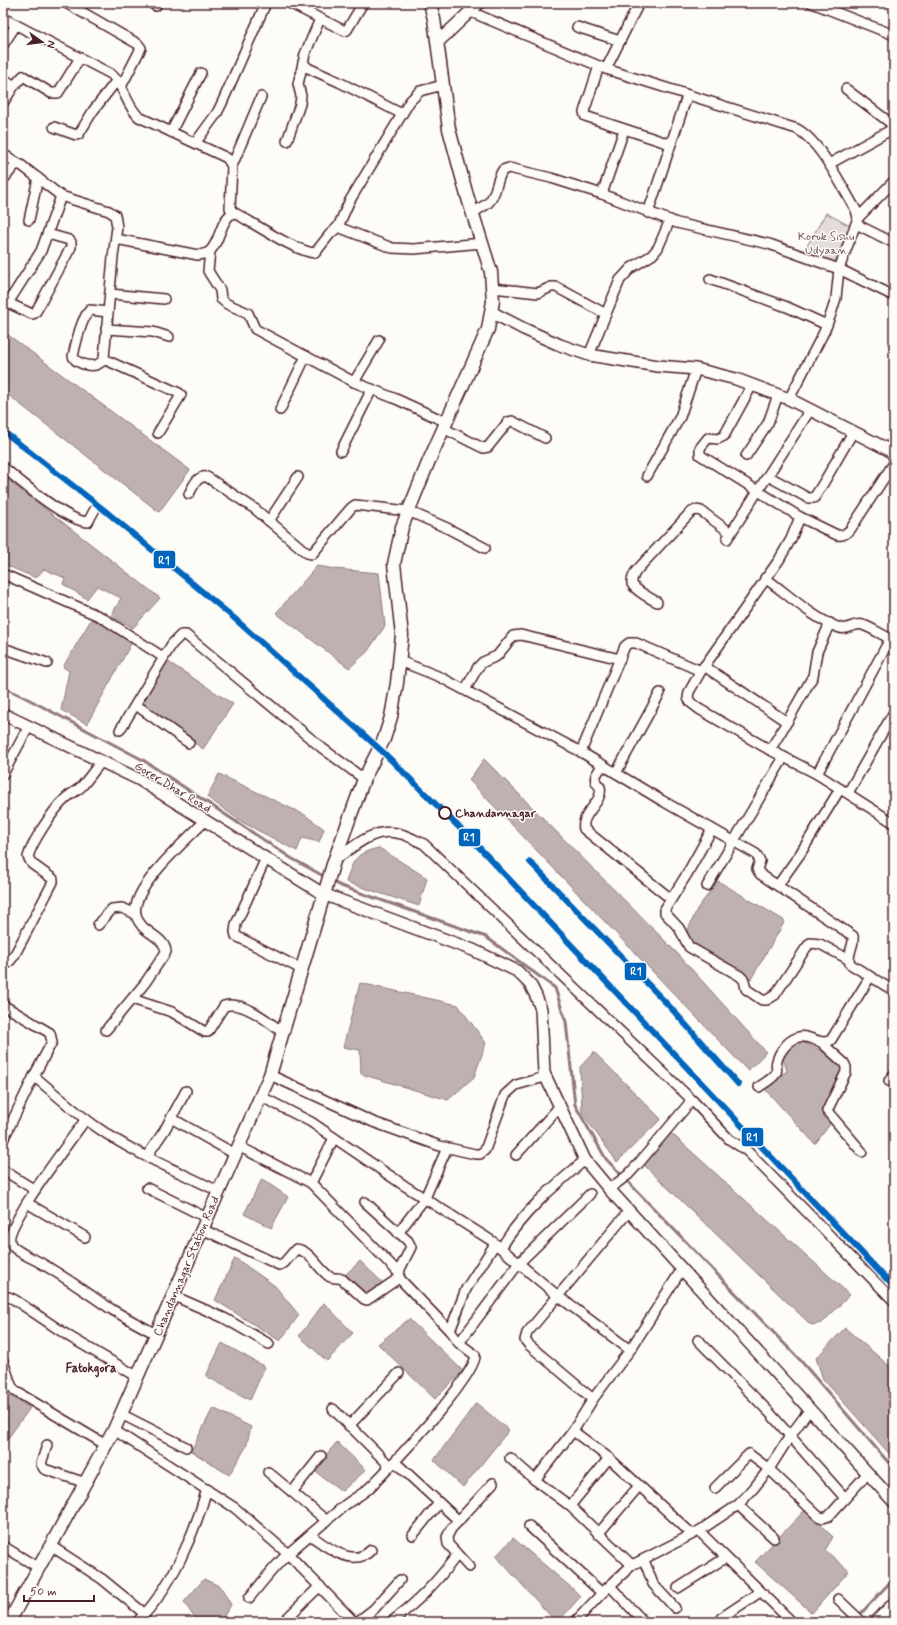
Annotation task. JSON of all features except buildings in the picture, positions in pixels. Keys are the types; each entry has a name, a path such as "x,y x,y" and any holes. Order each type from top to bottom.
{"main road":[{"name":"Chandannagar Station Road","path":"9,1622 114,1430 270,1075 334,861 364,779 384,739 398,683 400,662 402,635 394,564 402,527 488,329 494,301 491,272 449,129 438,42 430,3"}],"street":[{"path":"54,127 76,136 79,134 93,111 119,83 141,48 138,44 66,3"},
{"path":"196,142 217,113 266,3"},
{"path":"289,3 345,31 363,3"},
{"path":"438,42 479,3"},
{"path":"812,3 894,35"},
{"path":"634,4 620,40 603,68 584,114 587,117 624,130 670,144"},
{"path":"471,12 603,68 687,96 797,129 808,136 829,164 856,210 857,221"},
{"path":"3,18 111,74 119,83 132,110 139,117 196,142 227,158 232,166"},
{"path":"287,141 300,104 301,96 298,84 305,54 320,19"},
{"path":"3,46 16,25"},
{"path":"577,27 620,40"},
{"path":"3,103 14,86 23,76 51,93 58,93 80,58"},
{"path":"303,63 308,68 402,114"},
{"path":"171,132 201,73"},
{"path":"3,78 14,86"},
{"path":"260,97 232,166 230,208 233,212 291,245 308,253 315,253 330,234 338,227 349,202 410,101 420,91 443,85"},
{"path":"829,164 893,129 846,89"},
{"path":"648,212 687,96"},
{"path":"602,194 624,130"},
{"path":"3,154 61,196 115,214 117,227 106,329 105,360"},
{"path":"3,180 15,165 18,164"},
{"path":"473,213 489,203 499,175 503,170 509,168 551,178 602,194 677,223 769,244 839,269 894,296"},
{"path":"29,220 38,178"},
{"path":"789,399 827,325 836,298 839,269 857,221 894,182"},
{"path":"48,234 69,240 71,242 71,247 35,313 32,314 5,304 41,250 61,196"},
{"path":"233,212 225,221 210,251 208,271 218,286 223,301 248,313 255,329 354,382 396,399 445,425 483,448 488,447 508,422 512,421 545,438"},
{"path":"589,355 620,280 631,268 652,255 658,248 670,220"},
{"path":"857,221 894,243"},
{"path":"338,227 392,248 414,250 483,243"},
{"path":"116,239 198,254 205,254 210,251"},
{"path":"710,279 787,307 827,325"},
{"path":"493,288 538,293 551,287 556,287 606,314"},
{"path":"110,294 164,299"},
{"path":"105,360 92,365 77,362 74,360 73,356 84,318 88,312 90,310 108,312"},
{"path":"491,312 560,345 589,355 658,366 696,369 736,379 789,399 891,452 894,440"},
{"path":"106,329 153,332 169,337"},
{"path":"354,382 379,340"},
{"path":"280,410 306,356"},
{"path":"105,360 181,395 158,433"},
{"path":"647,476 680,417 696,369"},
{"path":"752,385 724,436 718,439 708,438 699,452 700,455 800,517 837,535 841,536 845,534 850,530 894,463"},
{"path":"341,451 372,389"},
{"path":"746,456 768,423 778,395"},
{"path":"657,602 632,584 632,579 636,571 692,511 701,511 729,536 810,410"},
{"path":"768,476 808,498 814,498 854,432"},
{"path":"3,467 28,488 56,508 83,522 88,522 95,509"},
{"path":"189,494 199,478 203,476 207,477 240,498 307,553 312,554 350,508 355,505 408,511 447,528 486,548"},
{"path":"269,521 298,477"},
{"path":"800,517 780,560 702,668 689,692 688,698 691,703 699,709 770,750 816,774 894,822"},
{"path":"3,574 87,610 108,621 163,657"},
{"path":"766,578 819,617 830,623 847,629 857,624 864,625 892,640 816,774"},
{"path":"770,750 813,676 817,652 830,623"},
{"path":"120,730 163,657 176,639 181,635 186,635 322,748 364,779"},
{"path":"465,690 478,667 496,656 513,636 521,635 620,659"},
{"path":"581,752 625,646 629,643 636,644 702,668 787,722"},
{"path":"3,648 47,663"},
{"path":"400,662 440,677 581,752 756,854 760,861 757,870 760,874 853,936 854,942 848,959"},
{"path":"616,773 660,693"},
{"path":"136,705 189,743"},
{"path":"848,793 894,712"},
{"name":"Gorer Dhar Road","path":"3,714 140,780 266,858 516,971 530,984 541,1009 545,1077 585,1160 609,1189 894,1502"},
{"path":"3,774 29,726"},
{"path":"707,886 784,757"},
{"path":"3,964 8,963 14,956 53,882 53,879 32,864 28,857 29,853 39,834 55,810 64,800 81,787 102,761"},
{"path":"603,765 594,779 595,783 600,787 600,794 584,821 584,829 671,899"},
{"path":"778,885 800,854 840,789"},
{"path":"106,1030 132,999 164,956 166,948 164,944 145,929 138,921 136,906 140,895 153,876 205,820"},
{"path":"712,829 687,874 665,909 665,913 679,928 686,944 740,976 744,980 746,989 762,1000 767,1000 775,995 810,943 820,944 848,959 850,964 894,991"},
{"path":"334,861 364,838 383,833 401,834 424,844 692,1100 729,1139 746,1151 894,1302"},
{"path":"266,858 236,924 236,936 301,969"},
{"path":"98,925 112,909 122,908 136,914"},
{"path":"822,1043 826,1043 835,1035 870,977"},
{"path":"132,999 172,1012 205,1032 208,1032 224,1006 229,1005 244,1008 252,1012 282,1032"},
{"path":"3,1005 50,1033 52,1042 3,1140"},
{"path":"759,1087 776,1073 776,1063 779,1056 792,1040 803,1036 822,1043 844,1063 846,1067 846,1072 827,1111 862,1152"},
{"path":"270,1075 373,1122 447,1148 475,1154 480,1154 485,1150 505,1095 516,1085 545,1077"},
{"path":"34,1076 99,1129 147,1156 218,1191"},
{"path":"147,1156 186,1091"},
{"path":"260,1096 312,1122 498,1246 558,1296 630,1350"},
{"path":"609,1189 628,1175 692,1100"},
{"path":"516,1155 559,1107"},
{"path":"171,1118 236,1150 311,1183 460,1343 476,1355 475,1362 434,1417 393,1464 368,1489 346,1504 288,1554 249,1598"},
{"path":"86,1119 35,1190 10,1234 9,1241 11,1245 52,1269 113,1310 156,1334"},
{"path":"311,1183 334,1138"},
{"path":"398,1233 425,1198 447,1148"},
{"path":"450,1331 466,1289 498,1246 542,1197 585,1160"},
{"path":"3,1170 35,1190"},
{"path":"147,1188 204,1224 279,1265 284,1263 296,1249 299,1249 309,1256 328,1276 342,1278 364,1299 367,1300 399,1276 400,1269 411,1247 408,1241 365,1202"},
{"path":"460,1343 519,1263 590,1194"},
{"path":"27,1203 85,1236"},
{"path":"593,1399 525,1340 527,1333 629,1211"},
{"path":"536,1480 573,1431 593,1399 630,1350 682,1269"},
{"path":"174,1296 224,1318 269,1344"},
{"path":"3,1299 9,1297 15,1300 70,1337 138,1377"},
{"path":"698,1340 769,1412 845,1498"},
{"path":"3,1362 11,1385 15,1391 106,1444"},
{"path":"349,1426 399,1373"},
{"path":"333,1409 349,1426 459,1521"},
{"path":"575,1622 602,1593 632,1565 695,1532 738,1505 769,1470 790,1436 810,1409"},
{"path":"121,1414 186,1447"},
{"path":"114,1430 235,1508 288,1554 354,1622"},
{"path":"573,1431 609,1458 639,1486 725,1558 792,1622"},
{"path":"47,1445 41,1464 44,1469 86,1483"},
{"path":"715,1488 749,1454 769,1470 818,1516 823,1518 829,1516 868,1473"},
{"path":"292,1492 321,1456"},
{"path":"510,1458 570,1506 632,1565"},
{"path":"570,1506 609,1458"},
{"path":"268,1472 327,1521"},
{"path":"469,1567 448,1544 448,1537 451,1529 493,1484"},
{"path":"598,1534 639,1486"},
{"path":"137,1622 145,1614 168,1581 186,1549 200,1515 207,1489"},
{"path":"413,1535 439,1503"},
{"path":"738,1505 774,1538"},
{"path":"529,1526 602,1593"},
{"path":"310,1535 343,1555 361,1557 366,1555 371,1550"},
{"path":"3,1546 39,1568"},
{"path":"51,1546 102,1580 145,1614"},
{"path":"391,1622 411,1607 437,1581 457,1555"},
{"path":"678,1588 725,1558"},
{"path":"644,1560 653,1584 675,1608"},
{"path":"357,1622 374,1609 400,1580"},
{"path":"283,1622 320,1586"},
{"path":"610,1586 644,1622"},
{"path":"721,1618 760,1592"},
{"path":"838,1599 862,1622"},
{"path":"876,1622 894,1603"}],"green space":[{"name":"Korok Sishu Udyaan","path":"826,213 850,226 835,262 804,251"}],"shaded area":[{"path":"3,331 190,470 159,512 3,391"},
{"path":"3,476 160,598 133,628 111,616 121,598 97,586 87,599 63,584 65,578 44,569 36,578 3,564"},
{"path":"317,566 379,573 385,626 367,652 349,668 276,613"},
{"path":"92,618 132,642 87,724 61,710 69,671 63,667"},
{"path":"167,661 233,704 203,749 140,704"},
{"path":"484,759 677,953 766,1052 748,1071 469,780"},
{"path":"219,774 305,815 324,829 319,842 302,838 297,851 242,822 207,797"},
{"path":"379,848 427,878 419,906 346,882 356,859 365,852"},
{"path":"718,881 785,921 751,979 684,939 697,909"},
{"path":"360,983 458,1005 486,1043 474,1077 448,1100 361,1074 360,1050 343,1047"},
{"path":"798,1040 829,1054 844,1067 822,1110 831,1123 815,1144 763,1087 787,1071 782,1055"},
{"path":"594,1052 661,1119 617,1162 582,1113 580,1067"},
{"path":"670,1132 850,1295 822,1323 811,1325 643,1164"},
{"path":"262,1179 288,1197 271,1228 244,1214"},
{"path":"235,1258 275,1286 299,1315 280,1341 215,1300"},
{"path":"360,1261 383,1283 365,1297 344,1276"},
{"path":"324,1303 353,1333 327,1361 299,1336"},
{"path":"409,1319 463,1371 435,1399 378,1344"},
{"path":"845,1328 894,1370 894,1459 823,1379 816,1358"},
{"path":"222,1343 265,1367 250,1400 206,1376"},
{"path":"4,1392 30,1408 3,1445 3,1393"},
{"path":"476,1403 509,1430 463,1487 434,1460"},
{"path":"213,1408 251,1427 246,1447 229,1475 191,1451"},
{"path":"337,1442 366,1470 342,1491 313,1470"},
{"path":"805,1510 833,1537 825,1550 849,1571 812,1613 755,1562"},
{"path":"513,1538 581,1596 558,1622 556,1622 496,1556"},
{"path":"204,1579 221,1587 231,1605 220,1622 205,1622 198,1620 184,1602"}],"waterway":[{"path":"3,687 143,760 291,858 327,878"},
{"path":"331,881 341,886 486,937 555,988 566,1022 575,1105 606,1159 801,1361 894,1469"},
{"path":"853,1622 894,1578"}],"transit line":[{"name":"R1","path":"3,431 103,509 234,618 384,753 476,844 894,1287"},
{"name":"R1","path":"530,862 671,1008 738,1084"}],"place":[{"name":"Chandannagar","path":"445,813"}],"district":[{"name":"Fatokgora","path":"91,1367"}]}
